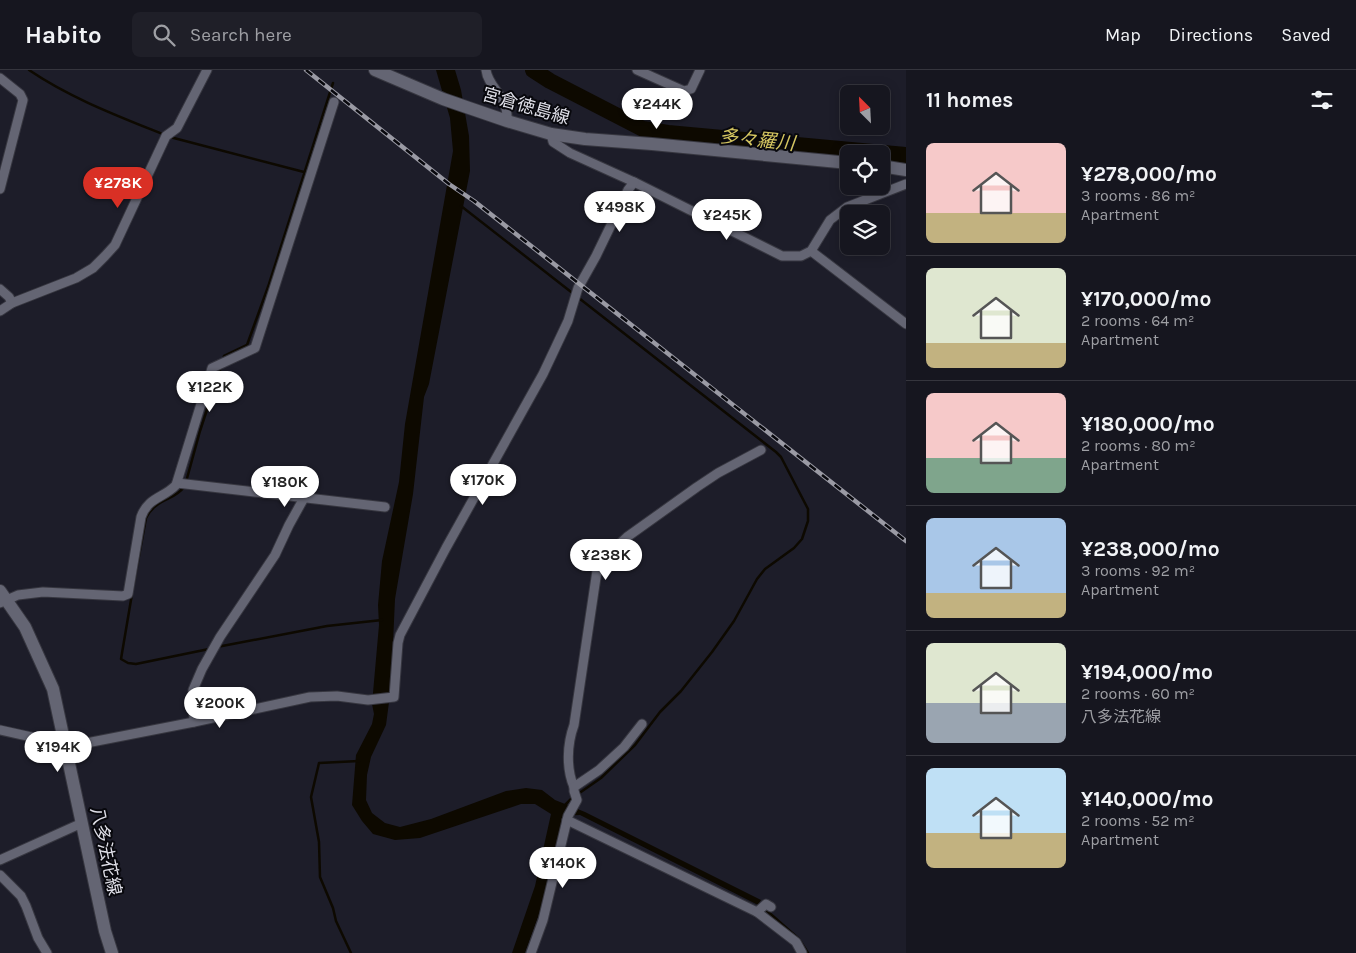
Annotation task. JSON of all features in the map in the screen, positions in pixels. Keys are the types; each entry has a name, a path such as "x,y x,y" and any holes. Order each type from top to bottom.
{"main road":[{"name":"宮倉徳島線","path":"375,70 443,99 550,134 585,139 840,162"},
{"path":"890,167 906,170"},
{"name":"八多法花線","path":"2,598 25,627 53,689 112,953"}],"street":[{"path":"0,311 12,303 76,278 93,268 115,245 166,136 177,128 207,70"},
{"path":"486,70 488,79 506,107 507,121"},
{"path":"637,70 684,91 690,89 700,70"},
{"path":"0,78 20,94 23,100 0,189"},
{"path":"182,484 212,368 255,348 334,102"},
{"path":"550,134 553,142 570,153 634,182 782,256 801,256 811,251 830,220 847,207 906,184"},
{"path":"0,730 65,744 194,722 310,697 337,696 372,700 394,697 400,635 433,571 543,374 568,320 584,275 634,182"},
{"path":"811,251 906,324"},
{"path":"0,289 9,297 12,303"},
{"path":"575,792 570,778 570,735 574,725 598,564 627,537 697,487 718,473 761,450"},
{"path":"2,598 43,592 123,596 128,594 144,508 150,502 182,484 385,507"},
{"path":"194,722 193,690 202,669 220,637 271,562 304,498"},
{"path":"530,953 543,920 575,792 624,747 642,724"},
{"path":"569,815 583,826 762,909 796,942 802,953"},
{"path":"0,860 82,823"},
{"path":"0,875 20,896 26,906 38,938 47,953"}],"shaded area":[{"path":"436,70 455,70 461,90 469,136 470,171 429,384 424,397 413,494 395,599 391,687 386,725 371,757 367,775 366,800 372,813 385,823 400,827 431,819 506,791 526,788 542,790 555,800 585,812 761,900 758,905 580,815 563,816 542,906 525,953 512,953 535,886 551,814 535,804 521,804 420,838 395,840 373,834 352,805 356,755 372,724 374,714 372,704 382,561 399,482 405,424 453,151 450,118"}],"waterway":[{"path":"29,70 78,98 165,135"},
{"name":"多々羅川","path":"533,70 550,81 643,129 668,133 906,155"},
{"path":"223,360 224,356 247,345 269,284 333,83"},
{"path":"170,137 304,172"},
{"path":"461,206 776,452 781,457 808,509 808,521 802,539 794,548 765,569 757,579 734,621 681,691 660,712 635,745 601,778 578,794"},
{"path":"186,482 221,367"},
{"path":"133,588 146,518 155,507 180,492 184,487"},
{"path":"132,594 121,659 128,663 136,664 209,649"},
{"path":"217,647 327,626 382,620"},
{"path":"351,953 336,921 333,908 320,877 319,842 311,797 319,763 359,761"},
{"path":"565,805 573,797"},
{"path":"765,909 799,939 808,953"}],"railway":[{"path":"306,70 906,541"}]}
